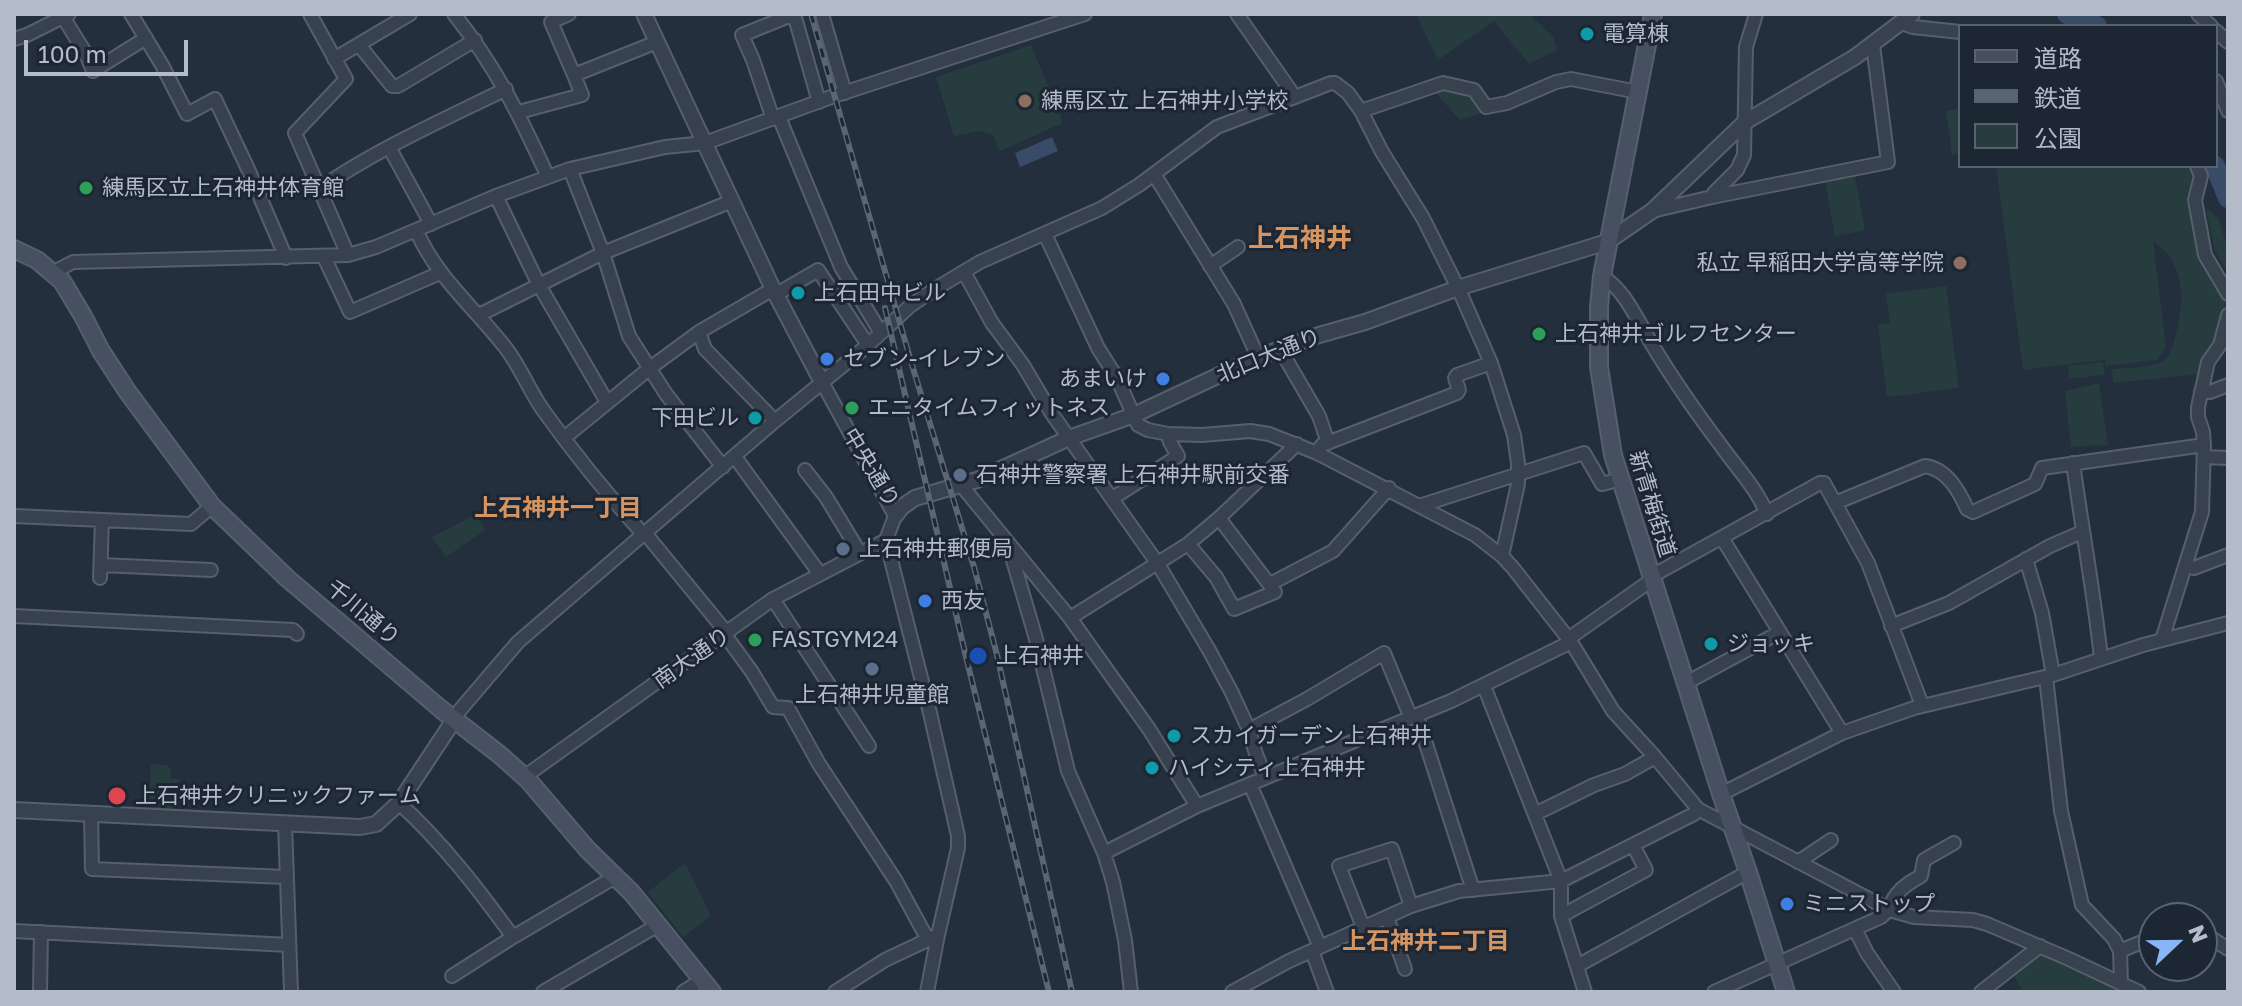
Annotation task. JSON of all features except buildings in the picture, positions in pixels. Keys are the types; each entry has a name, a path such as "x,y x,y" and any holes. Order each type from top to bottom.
{"main road":[{"name":"新青梅街道","path":"1653,14 1607,242 1599,307 1599,367 1613,455 1786,992"},
{"name":"千川通り","path":"14,249 54,272 68,289 101,351 127,391 212,506 288,579 524,777 587,849 632,893 707,986"}],"street":[{"path":"131,14 187,114 215,99 286,258"},
{"path":"310,14 346,79 295,133 348,255"},
{"path":"334,59 410,14"},
{"path":"454,14 475,40 506,89 548,177"},
{"path":"519,112 582,95 551,22 569,14"},
{"path":"644,14 775,292 822,382"},
{"path":"819,102 794,14 742,35 841,267 881,333"},
{"path":"822,14 845,93"},
{"path":"54,272 73,262 348,255 376,247 496,196 570,169 665,147 705,143 1047,20 1085,14"},
{"path":"1237,14 1295,97"},
{"path":"1712,197 1737,170 1744,155 1746,47 1756,14"},
{"path":"14,39 66,16 93,71 146,38"},
{"path":"1906,18 1913,27 1958,32"},
{"name":"北口大通り","path":"938,491 961,485 1069,438 1134,415 1258,357 1458,288 1607,242 1652,211 1745,122 1873,45 1906,18"},
{"path":"359,45 392,86 398,86 475,40"},
{"path":"574,75 657,42"},
{"path":"1652,211 1888,162 1873,45"},
{"path":"1361,111 1443,83 1474,90 1486,107 1507,103 1556,82 1571,79 1638,92"},
{"path":"14,810 360,827 376,824 399,803 460,710 518,642 910,306 980,262 1099,210 1217,127 1335,83 1348,93 1361,111 1423,218 1491,363 1514,435 1519,476 1502,556"},
{"path":"2218,86 2228,111"},
{"path":"319,189 389,147 506,89"},
{"path":"389,147 431,224"},
{"path":"2198,168 2201,176 2195,200 2206,258 2228,294"},
{"path":"570,169 603,253 629,336 666,394 723,467"},
{"path":"1154,174 1234,304 1258,357"},
{"path":"496,196 539,285 607,402"},
{"path":"479,315 603,253 732,201"},
{"path":"416,230 440,273 506,349 541,407 591,476 644,534 726,634 773,707 788,708 826,775 933,937"},
{"path":"1045,234 1138,425 1168,434 1260,432 1297,444 1389,488 1475,535 1502,556 1570,641 1613,711 1698,809 1890,910 1914,917 1973,920 2005,930 2139,992"},
{"path":"1210,266 1238,247"},
{"path":"324,257 350,312 440,273"},
{"path":"564,438 699,332 818,270 868,345"},
{"path":"964,272 992,323 1158,564 1232,693 1265,777"},
{"path":"1602,276 1614,283 1689,401 1767,514"},
{"path":"2162,640 2202,512 2204,451 2198,417 2201,392 2208,362 2220,345 2228,315"},
{"path":"699,332 705,349 775,421"},
{"path":"1280,349 1319,416 1328,443"},
{"path":"1317,453 1322,445 1457,393 1457,375 1491,363"},
{"name":"中央通り","path":"822,382 895,516 915,498 938,491"},
{"path":"2201,392 2228,385"},
{"path":"1113,498 1178,456 1168,434"},
{"path":"1070,618 1188,544 1297,444"},
{"path":"1835,503 1925,466 1932,467 1957,486 1967,509 1973,512 2035,484 2042,468 2204,451 2228,458"},
{"path":"1422,505 1584,453 1602,484 1621,479"},
{"path":"735,457 820,574"},
{"path":"2073,463 2101,658"},
{"path":"805,470 826,497 860,553"},
{"path":"1104,853 1197,806 1484,686 1570,641 1652,578 1820,483 1824,483 1868,563 1922,705"},
{"path":"961,485 1070,618 1149,729 1197,806"},
{"path":"1270,584 1333,551 1389,488"},
{"path":"14,516 191,524 212,506"},
{"path":"895,516 886,540 958,836 958,848 933,937 927,992"},
{"path":"1188,544 1216,577 1234,609 1275,592 1219,518"},
{"path":"102,520 101,571 211,570"},
{"path":"1891,626 1949,603 2065,538 2082,532"},
{"path":"1722,538 1842,733"},
{"name":"南大通り","path":"524,777 773,599 886,540"},
{"path":"1008,543 1036,639 1068,771 1104,853 1118,906 1131,992"},
{"path":"2185,566 2194,568 2228,555"},
{"path":"2026,559 2042,613 2061,811 2082,905 2114,939 2120,951 2121,982"},
{"path":"773,599 869,746"},
{"path":"14,616 293,630 297,634"},
{"path":"1721,794 1842,733 1922,705 2050,676 2101,658 2228,623"},
{"path":"1686,683 1780,632"},
{"path":"1249,730 1384,653 1414,717 1473,890"},
{"path":"1484,686 1561,881 1561,916 1585,992"},
{"path":"1535,814 1594,785 1625,774 1655,757"},
{"path":"1250,784 1316,949 1327,992"},
{"path":"399,803 422,823 513,937"},
{"path":"1237,991 1316,949 1411,906 1459,891 1561,881 1694,814 1698,809"},
{"path":"91,813 92,869 286,877"},
{"path":"285,823 291,992"},
{"path":"1798,862 1831,840"},
{"path":"1714,992 1855,929 1890,910 1895,895 1921,876 1924,860 1954,843"},
{"path":"1561,916 1646,870 1633,845"},
{"path":"1363,927 1339,866 1392,849 1411,906"},
{"path":"1577,966 1748,872"},
{"path":"452,976 615,877"},
{"path":"1387,917 1405,969"},
{"path":"543,992 658,925"},
{"path":"1855,929 1867,953 1894,992"},
{"path":"14,931 289,945"},
{"path":"40,992 41,932"},
{"path":"835,992 885,960 933,937"},
{"path":"2120,951 2138,944"},
{"path":"1981,992 2040,946"},
{"path":"683,992 707,986"}],"green space":[{"path":"1416,14 1529,14 1554,38 1557,50 1529,64 1494,21 1438,60"},
{"path":"1031,45 1063,123 1000,151 993,135 979,131 954,136 936,77"},
{"path":"1433,90 1472,92 1485,112 1460,120"},
{"path":"1958,109 1958,154 1952,155 1946,111"},
{"path":"1996,168 2194,168 2196,174 2189,195 2197,255 2227,299 2200,374 2113,383 2112,369 2162,362 2174,341 2180,317 2180,280 2171,259 2153,241 2166,347 2157,360 2106,366 2105,360 2023,370"},
{"path":"1855,177 1865,230 1835,236 1825,182"},
{"path":"2206,208 2219,218 2228,247 2228,273 2215,251"},
{"path":"1946,286 1959,388 1887,397 1878,325 1890,323 1886,294"},
{"path":"2103,362 2105,375 2069,379 2068,366"},
{"path":"2099,383 2108,445 2071,447 2065,391"},
{"path":"473,516 479,517 485,530 446,557 432,537"},
{"path":"151,764 167,765 171,769 171,779 179,779 179,805 174,809 149,808"},
{"path":"685,863 711,916 683,937 648,892"},
{"path":"2041,951 2128,992 2023,992 2012,972"}],"water":[{"path":"1052,137 1058,151 1020,167 1015,153"}],"waterway":[{"path":"2067,14 2092,24"},
{"path":"2216,168 2228,198"}],"railway":[{"path":"811,14 974,567 997,655 1072,992"},
{"path":"885,308 966,657 1049,992"}],"place":[{"name":"電算棟","path":"1587,34"},
{"name":"練馬区立 上石神井小学校","path":"1025,101"},
{"name":"練馬区立上石神井体育館","path":"86,188"},
{"name":"私立 早稲田大学高等学院","path":"1960,263"},
{"name":"上石田中ビル","path":"798,293"},
{"name":"上石神井ゴルフセンター","path":"1539,334"},
{"name":"セブン-イレブン","path":"827,359"},
{"name":"あまいけ","path":"1163,379"},
{"name":"エニタイムフィットネス","path":"852,408"},
{"name":"下田ビル","path":"755,418"},
{"name":"石神井警察署 上石神井駅前交番","path":"960,475"},
{"name":"上石神井郵便局","path":"843,549"},
{"name":"西友","path":"925,601"},
{"name":"FASTGYM24","path":"755,640"},
{"name":"ジョッキ","path":"1711,644"},
{"name":"上石神井","path":"978,656"},
{"name":"上石神井児童館","path":"872,669"},
{"name":"スカイガーデン上石神井","path":"1174,736"},
{"name":"ハイシティ上石神井","path":"1152,768"},
{"name":"上石神井クリニックファーム","path":"117,796"},
{"name":"ミニストップ","path":"1787,904"}],"district":[{"name":"上石神井","path":"1300,239"},
{"name":"上石神井一丁目","path":"558,508"},
{"name":"上石神井二丁目","path":"1426,941"}]}
